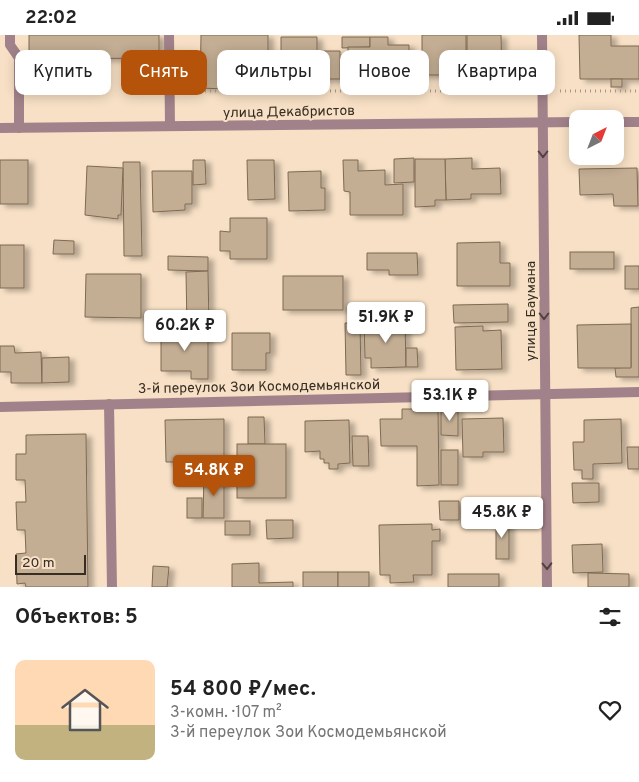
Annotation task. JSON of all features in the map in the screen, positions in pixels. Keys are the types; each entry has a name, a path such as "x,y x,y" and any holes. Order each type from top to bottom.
{"street":[{"path":"10,35 10,45 19,58 19,128"},
{"path":"169,35 169,50"},
{"name":"улица Баумана","path":"542,35 542,50"},
{"path":"170,95 170,126"},
{"name":"улица Баумана","path":"543,95 547,587"},
{"name":"улица Декабристов","path":"0,128 569,122"},
{"path":"624,122 639,122"},
{"name":"3-й переулок Зои Космодемьянской","path":"0,407 639,392"},
{"path":"109,404 112,587"}],"path":[{"path":"207,91 439,91"},
{"path":"555,91 639,91"}],"building":[{"path":"29,35 159,35 159,50 121,50 121,58 111,58 111,50 29,50"},
{"path":"201,35 268,35 268,50 217,50 217,89 207,88 207,50 201,50"},
{"path":"422,35 466,35 466,50 439,50 439,75 429,75 429,50 422,50"},
{"path":"467,35 501,35 501,50 467,50"},
{"path":"579,35 611,35 611,46 639,46 639,79 580,79"},
{"path":"281,37 317,37 317,50 281,50"},
{"path":"342,37 370,37 370,47 342,48"},
{"path":"370,37 388,37 388,45 409,45 409,50 348,50 348,47 370,47"},
{"path":"330,51 340,51 340,79 330,79"},
{"path":"611,79 622,79 622,87 611,87"},
{"path":"414,158 414,182 394,183 394,159"},
{"path":"472,158 472,169 500,168 501,194 471,194 471,199 446,200 445,159"},
{"path":"415,159 445,159 446,200 435,200 435,206 415,207"},
{"path":"0,160 28,160 28,204 0,204"},
{"path":"193,160 205,160 206,184 193,185"},
{"path":"247,160 274,160 275,199 248,200"},
{"path":"343,160 358,160 358,171 385,170 385,185 403,184 403,215 350,215 350,192 344,191"},
{"path":"123,162 140,162 142,256 124,256"},
{"path":"87,166 123,168 121,215 118,215 118,219 85,215"},
{"path":"637,168 638,206 614,206 613,194 580,195 579,169"},
{"path":"152,171 192,171 192,204 185,204 185,210 153,212"},
{"path":"321,171 321,188 325,188 325,210 289,211 288,172"},
{"path":"230,218 267,218 267,259 230,259 230,251 220,251 220,231 230,232"},
{"path":"54,240 74,241 74,254 53,254"},
{"path":"500,242 500,263 510,263 510,286 457,286 457,243"},
{"path":"0,245 24,245 24,288 0,288"},
{"path":"570,252 614,252 614,269 570,269"},
{"path":"367,253 417,253 418,275 389,275 389,270 367,270"},
{"path":"168,256 208,257 208,271 168,270"},
{"path":"625,266 639,266 639,289 625,289"},
{"path":"208,271 209,328 187,329 186,272"},
{"path":"86,274 141,274 141,318 85,317"},
{"path":"283,276 343,276 343,310 283,310"},
{"path":"508,304 508,322 454,323 453,305"},
{"path":"639,307 639,377 616,377 615,368 631,367 631,308"},
{"path":"405,322 406,367 371,368 371,358 365,358 364,323"},
{"path":"345,323 360,323 361,375 346,375"},
{"path":"631,324 631,368 578,368 577,325"},
{"path":"483,326 483,331 501,330 502,369 456,370 455,327"},
{"path":"161,330 208,330 208,379 191,379 191,371 161,371"},
{"path":"232,333 270,333 270,353 266,353 266,370 232,370"},
{"path":"0,346 14,346 15,353 41,352 42,383 11,383 11,372 0,372"},
{"path":"406,348 417,348 418,367 406,367"},
{"path":"69,357 69,382 42,383 42,358"},
{"path":"402,409 438,409 439,485 417,486 417,446 381,446 380,419 402,419"},
{"path":"441,409 458,409 458,436 441,435"},
{"path":"248,417 264,417 265,444 248,444"},
{"path":"503,418 504,452 483,452 483,457 463,457 462,419"},
{"path":"224,419 224,473 205,473 205,467 193,467 193,462 166,462 165,420"},
{"path":"621,419 622,463 593,464 593,479 582,479 582,470 574,470 573,442 584,442 584,420"},
{"path":"349,420 350,463 338,464 338,469 329,469 329,463 324,463 324,459 320,459 320,451 305,452 305,421"},
{"path":"86,434 88,587 26,587 25,583 17,584 16,554 26,553 25,530 17,530 16,502 26,502 25,480 16,480 16,454 26,454 26,435"},
{"path":"352,436 368,436 369,466 353,466"},
{"path":"237,444 286,444 286,498 237,498"},
{"path":"627,447 639,447 639,469 628,469"},
{"path":"441,450 458,450 458,485 441,485"},
{"path":"204,475 224,475 224,518 203,518"},
{"path":"572,483 599,483 599,502 573,503"},
{"path":"187,498 202,498 202,518 187,518"},
{"path":"439,501 459,501 459,520 440,520"},
{"path":"266,520 293,520 293,538 267,539"},
{"path":"496,520 509,520 509,559 496,559"},
{"path":"225,521 250,521 250,535 225,535"},
{"path":"432,524 432,530 440,529 440,541 432,541 432,575 413,575 414,582 390,583 390,575 380,575 379,525"},
{"path":"602,544 603,572 573,573 572,545"},
{"path":"259,563 259,583 293,582 293,587 232,587 232,564"},
{"path":"153,566 169,567 167,587 152,587"},
{"path":"303,572 338,572 338,587 303,587"},
{"path":"338,572 369,572 369,587 338,587"},
{"path":"588,573 629,574 629,587 588,587"},
{"path":"448,574 499,574 499,587 448,587"}]}
